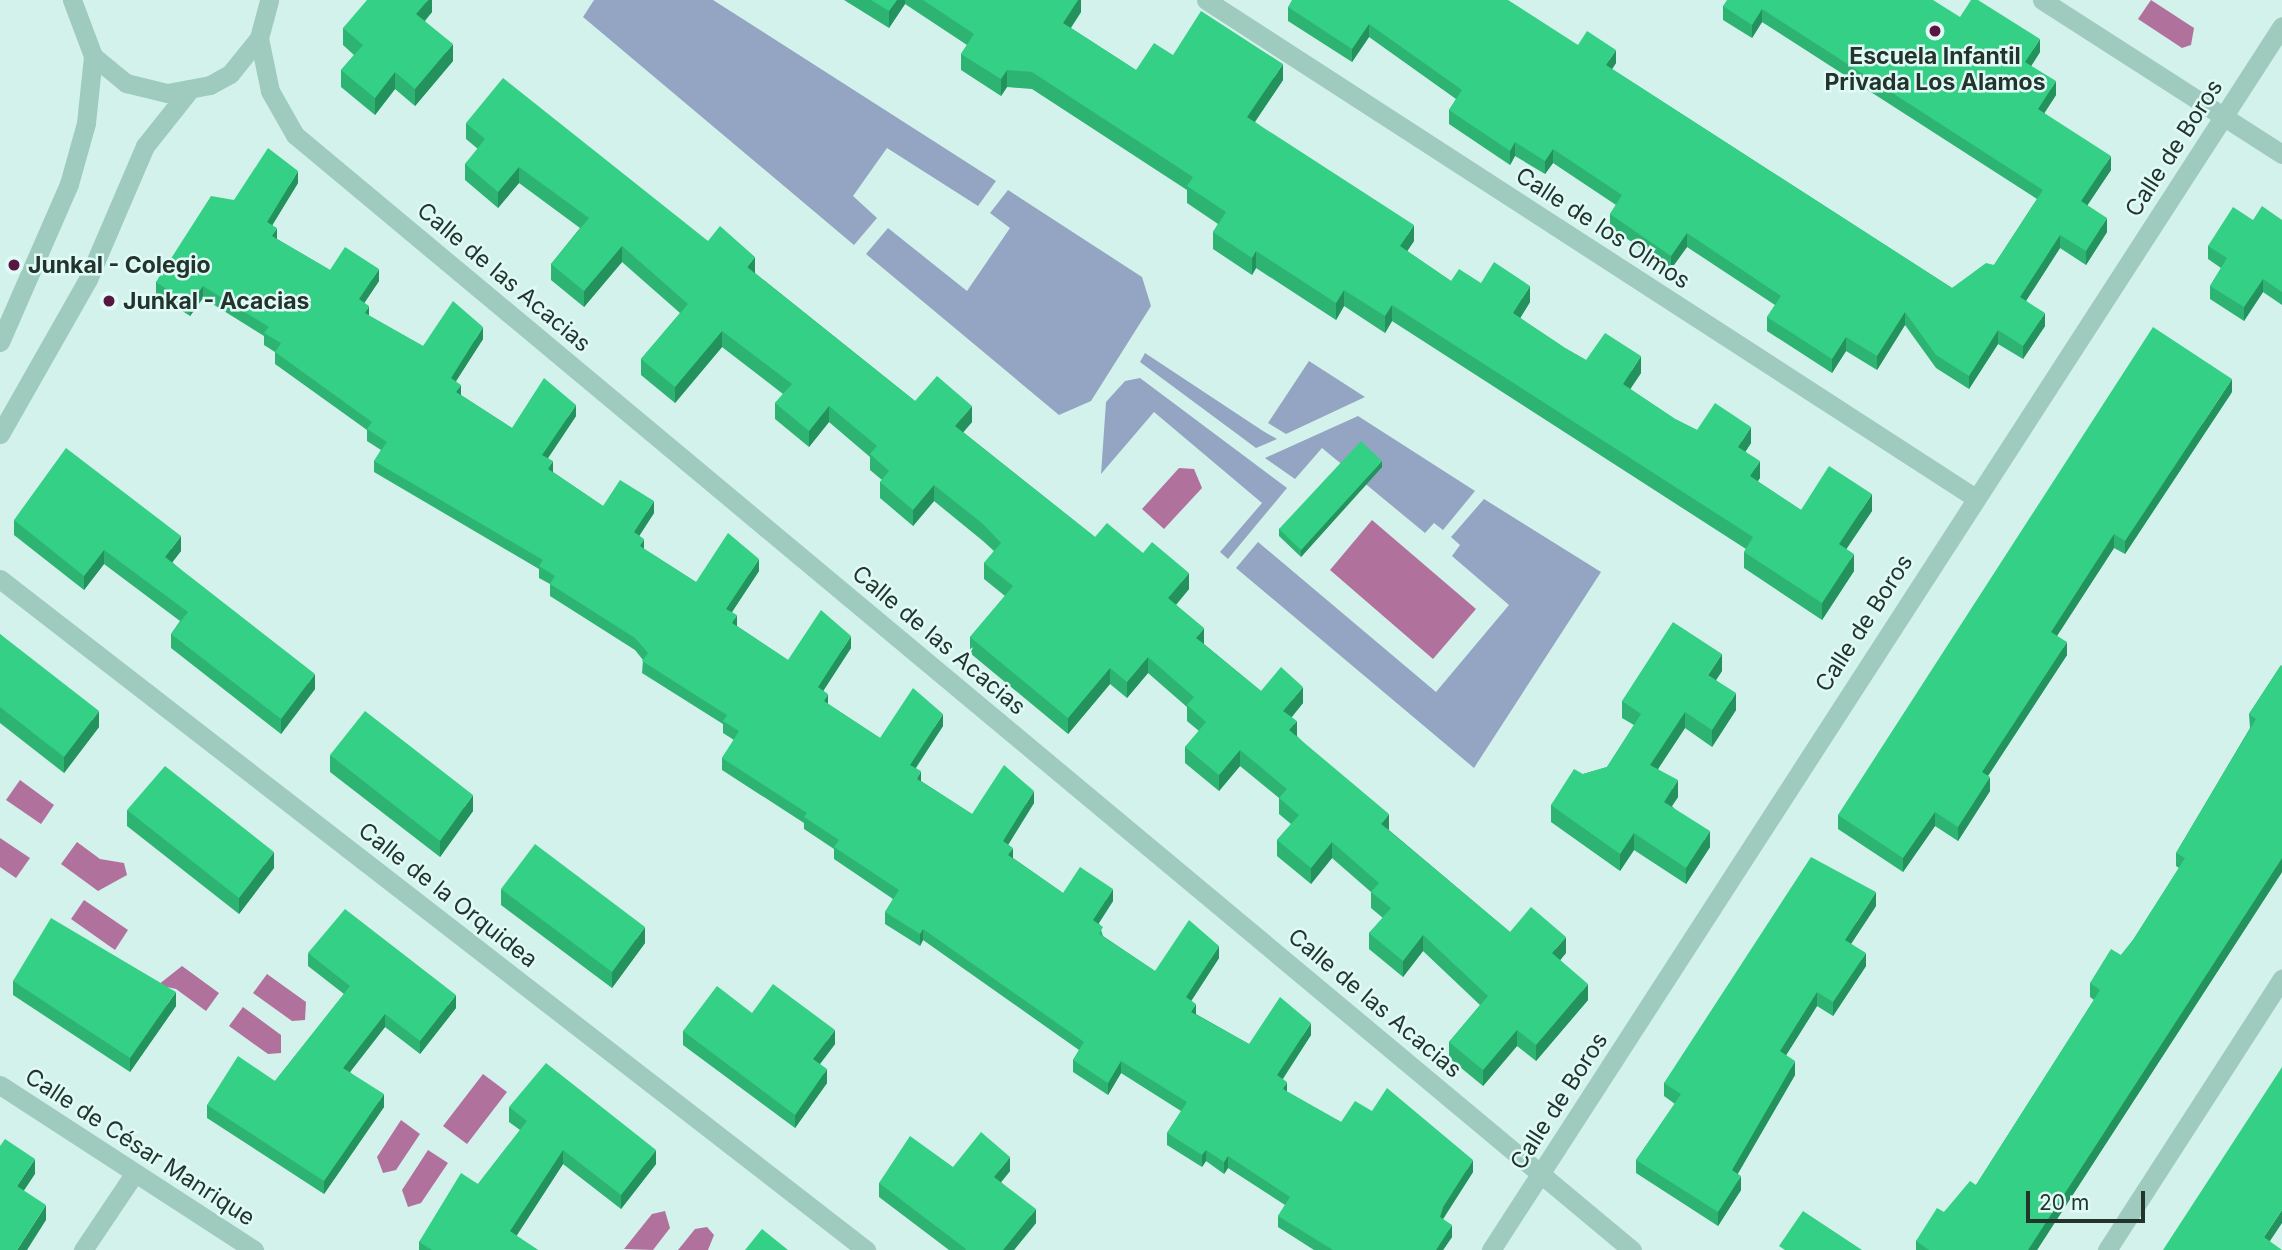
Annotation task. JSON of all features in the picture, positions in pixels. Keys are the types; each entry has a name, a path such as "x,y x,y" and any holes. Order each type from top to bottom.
{"street":[{"path":"0,342 69,184 86,123 93,56 72,0"},
{"path":"93,56 146,90 188,92 230,74 259,38 269,0"},
{"name":"Calle de los Olmos","path":"1206,0 1974,496"},
{"path":"2042,0 2282,154"},
{"name":"Calle de Boros","path":"1491,1250 1974,496 2282,26"},
{"name":"Calle de las Acacias","path":"259,38 270,91 295,135 1632,1250"},
{"path":"0,434 88,279 145,146 188,92"},
{"name":"Calle de la Orquidea","path":"0,579 866,1250"},
{"path":"2107,1250 2282,978"},
{"name":"Calle de César Manrique","path":"0,1085 254,1250"},
{"path":"83,1250 134,1174"}],"shaded area":[{"path":"594,0 713,0 996,181 978,206 887,148 853,196 877,218 854,245 583,17"},
{"path":"2151,0 2194,28 2191,45 2182,48 2138,19"},
{"path":"1008,190 1142,277 1151,306 1091,401 1059,415 866,254 888,228 967,291 1010,228 990,213"},
{"path":"1145,353 1277,439 1256,448 1140,362"},
{"path":"1309,361 1365,397 1286,434 1268,423"},
{"path":"1140,378 1287,488 1228,559 1220,552 1262,503 1154,412 1101,474 1106,402 1125,381"},
{"path":"1358,416 1475,491 1443,530 1434,523 1425,533 1322,448 1295,479 1265,458"},
{"path":"1179,468 1194,469 1202,488 1164,529 1142,509"},
{"path":"1484,499 1601,572 1474,768 1236,568 1258,542 1436,692 1509,605 1452,556 1460,545 1451,537"},
{"path":"1372,520 1476,609 1433,659 1330,570"},
{"path":"20,780 54,805 41,824 6,800"},
{"path":"0,838 30,858 16,878 0,867"},
{"path":"77,842 100,859 124,863 127,875 98,891 61,864"},
{"path":"84,900 128,930 115,950 71,919"},
{"path":"182,966 219,993 206,1011 176,989 158,985"},
{"path":"267,974 306,1002 305,1020 292,1021 253,993"},
{"path":"243,1007 281,1035 281,1053 268,1054 229,1026"},
{"path":"483,1074 507,1092 467,1144 443,1126"},
{"path":"401,1120 420,1134 396,1170 383,1173 377,1157"},
{"path":"428,1150 448,1163 421,1203 408,1207 402,1190"},
{"path":"665,1211 670,1228 653,1250 624,1249 652,1214"},
{"path":"707,1227 714,1235 708,1250 678,1250 695,1229"}],"building":[{"path":"367,0 428,0 416,14 453,44 415,89 395,72 375,98 341,70 363,45 343,28"},
{"path":"871,0 897,0 889,11"},
{"path":"923,0 1078,0 1063,23 1136,70 1154,43 1173,55 1201,11 1283,64 1247,117 1414,225 1400,246 1451,281 1459,269 1481,283 1494,262 1530,286 1513,313 1586,360 1605,333 1641,356 1623,384 1675,419 1697,430 1715,403 1751,427 1738,447 1760,461 1750,476 1801,510 1829,466 1872,494 1839,544 1854,554 1822,603 1744,552 1753,537 1392,305 1385,316 1344,290 1336,303 1256,251 1252,258 1213,232 1226,212 1187,186 1193,177 1032,72 1007,70 1001,79 961,54 974,34"},
{"path":"1292,0 1508,0 1578,45 1587,31 1616,50 1606,65 1952,288 1986,263 1994,265 2043,190 1762,9 1752,25 1723,6 1727,0 1933,0 1960,17 1971,0 1978,0 2040,39 2025,62 2056,81 2038,109 2111,156 2081,201 2107,218 2086,251 2060,235 2020,297 2045,313 2023,346 1998,330 1969,376 1936,355 1905,312 1877,356 1846,337 1832,359 1767,317 1781,296 1687,233 1671,256 1610,214 1622,195 1553,149 1545,161 1515,142 1510,151 1449,110 1462,90 1369,24 1352,49 1288,7"},
{"path":"503,78 708,241 720,226 755,257 747,267 915,401 937,376 972,406 955,426 1095,537 1107,523 1143,553 1152,542 1189,573 1168,598 1204,628 1196,638 1261,691 1281,667 1303,687 1283,711 1297,721 1289,730 1389,814 1381,824 1510,932 1531,907 1566,937 1552,953 1588,984 1536,1045 1517,1030 1483,1070 1449,1042 1488,996 1423,935 1403,961 1369,933 1391,908 1371,892 1379,883 1332,842 1311,868 1277,840 1299,815 1279,798 1287,789 1240,750 1219,775 1185,747 1206,722 1187,705 1194,697 1148,657 1127,682 1110,668 1068,718 970,637 1013,586 984,563 1001,543 983,524 934,485 913,510 880,482 889,471 870,454 877,446 829,406 809,431 775,403 792,384 722,331 675,387 641,359 688,304 622,246 584,291 551,264 589,218 519,167 498,192 465,164 485,139 466,123"},
{"path":"268,148 298,171 267,222 277,228 272,236 330,270 345,247 379,269 359,299 369,306 365,313 423,346 453,301 483,327 451,378 461,385 456,392 512,428 544,378 576,405 542,455 553,461 548,469 603,506 620,480 654,501 634,532 644,539 640,546 696,582 728,533 759,559 726,609 737,615 732,623 788,660 821,610 851,636 818,687 828,694 824,701 880,738 913,688 943,714 910,765 921,771 917,779 972,814 1004,765 1034,791 1003,841 1013,848 1008,855 1063,893 1080,867 1113,889 1093,920 1103,927 1099,934 1155,971 1189,920 1219,946 1186,997 1196,1004 1191,1012 1249,1044 1280,997 1311,1023 1277,1075 1287,1082 1283,1089 1341,1122 1355,1101 1372,1111 1387,1088 1473,1160 1443,1207 1440,1217 1452,1225 1436,1250 1333,1250 1278,1216 1290,1197 1228,1156 1224,1162 1206,1150 1202,1155 1167,1133 1187,1102 1121,1061 1108,1083 1073,1060 1084,1042 923,929 920,934 885,912 899,890 834,847 839,840 804,817 807,813 722,758 739,731 723,721 727,715 642,661 648,653 635,638 550,584 555,576 539,566 543,560 374,461 387,442 367,429 372,422 275,352 281,343 264,333 269,327 203,286 190,305 156,282 211,196 234,200"},
{"path":"2262,206 2282,220 2282,292 2263,279 2244,307 2210,286 2227,258 2208,246 2233,207 2253,220"},
{"path":"2153,327 2232,379 2125,541 2114,534 2051,632 2067,642 1982,772 1990,777 1958,827 1935,812 1903,858 1838,815"},
{"path":"1361,441 1382,461 1301,550 1279,529"},
{"path":"66,448 181,536 165,557 315,674 281,719 171,634 188,612 104,550 84,576 14,520"},
{"path":"1673,622 1722,654 1708,675 1736,693 1712,730 1685,712 1650,765 1678,780 1664,802 1710,831 1686,868 1634,833 1620,854 1551,805 1574,769 1583,774 1607,767 1641,714 1622,701"},
{"path":"0,634 99,711 64,757 0,707"},
{"path":"2281,665 2282,858 2028,1250 1929,1250 1916,1241 1937,1208 1944,1212 1970,1181 1976,1185 2100,990 2090,983 2111,949 2121,955 2185,858 2176,853 2256,719 2249,714"},
{"path":"365,711 473,795 440,841 330,755"},
{"path":"165,766 274,852 239,898 127,810"},
{"path":"535,844 645,927 612,972 501,889"},
{"path":"1811,857 1876,892 1845,940 1866,953 1833,1002 1817,992 1780,1051 1795,1061 1732,1170 1741,1176 1718,1212 1636,1160 1681,1094 1664,1083"},
{"path":"345,909 456,995 420,1041 385,1014 343,1068 384,1094 324,1181 207,1105 238,1056 275,1081 350,986 308,953"},
{"path":"51,918 176,992 130,1058 13,981"},
{"path":"773,984 835,1030 813,1059 827,1069 795,1115 683,1031 717,986 752,1013"},
{"path":"546,1063 656,1150 621,1195 563,1150 510,1231 538,1250 432,1250 419,1242 461,1173 478,1184 527,1121 509,1107"},
{"path":"2282,1067 2282,1210 2264,1237 2282,1250 2163,1250"},
{"path":"981,1132 1010,1157 994,1177 1036,1209 1003,1250 965,1250 879,1183 910,1136 953,1167"},
{"path":"5,1139 35,1159 17,1186 46,1205 17,1250 0,1250 0,1146"},
{"path":"1803,1211 1862,1250 1785,1250 1779,1246"},
{"path":"762,1229 788,1250 745,1250"}],"place":[{"name":"Escuela Infantil Privada Los Alamos","path":"1935,31"},
{"name":"Junkal - Colegio","path":"14,265"},
{"name":"Junkal - Acacias","path":"109,301"}]}
